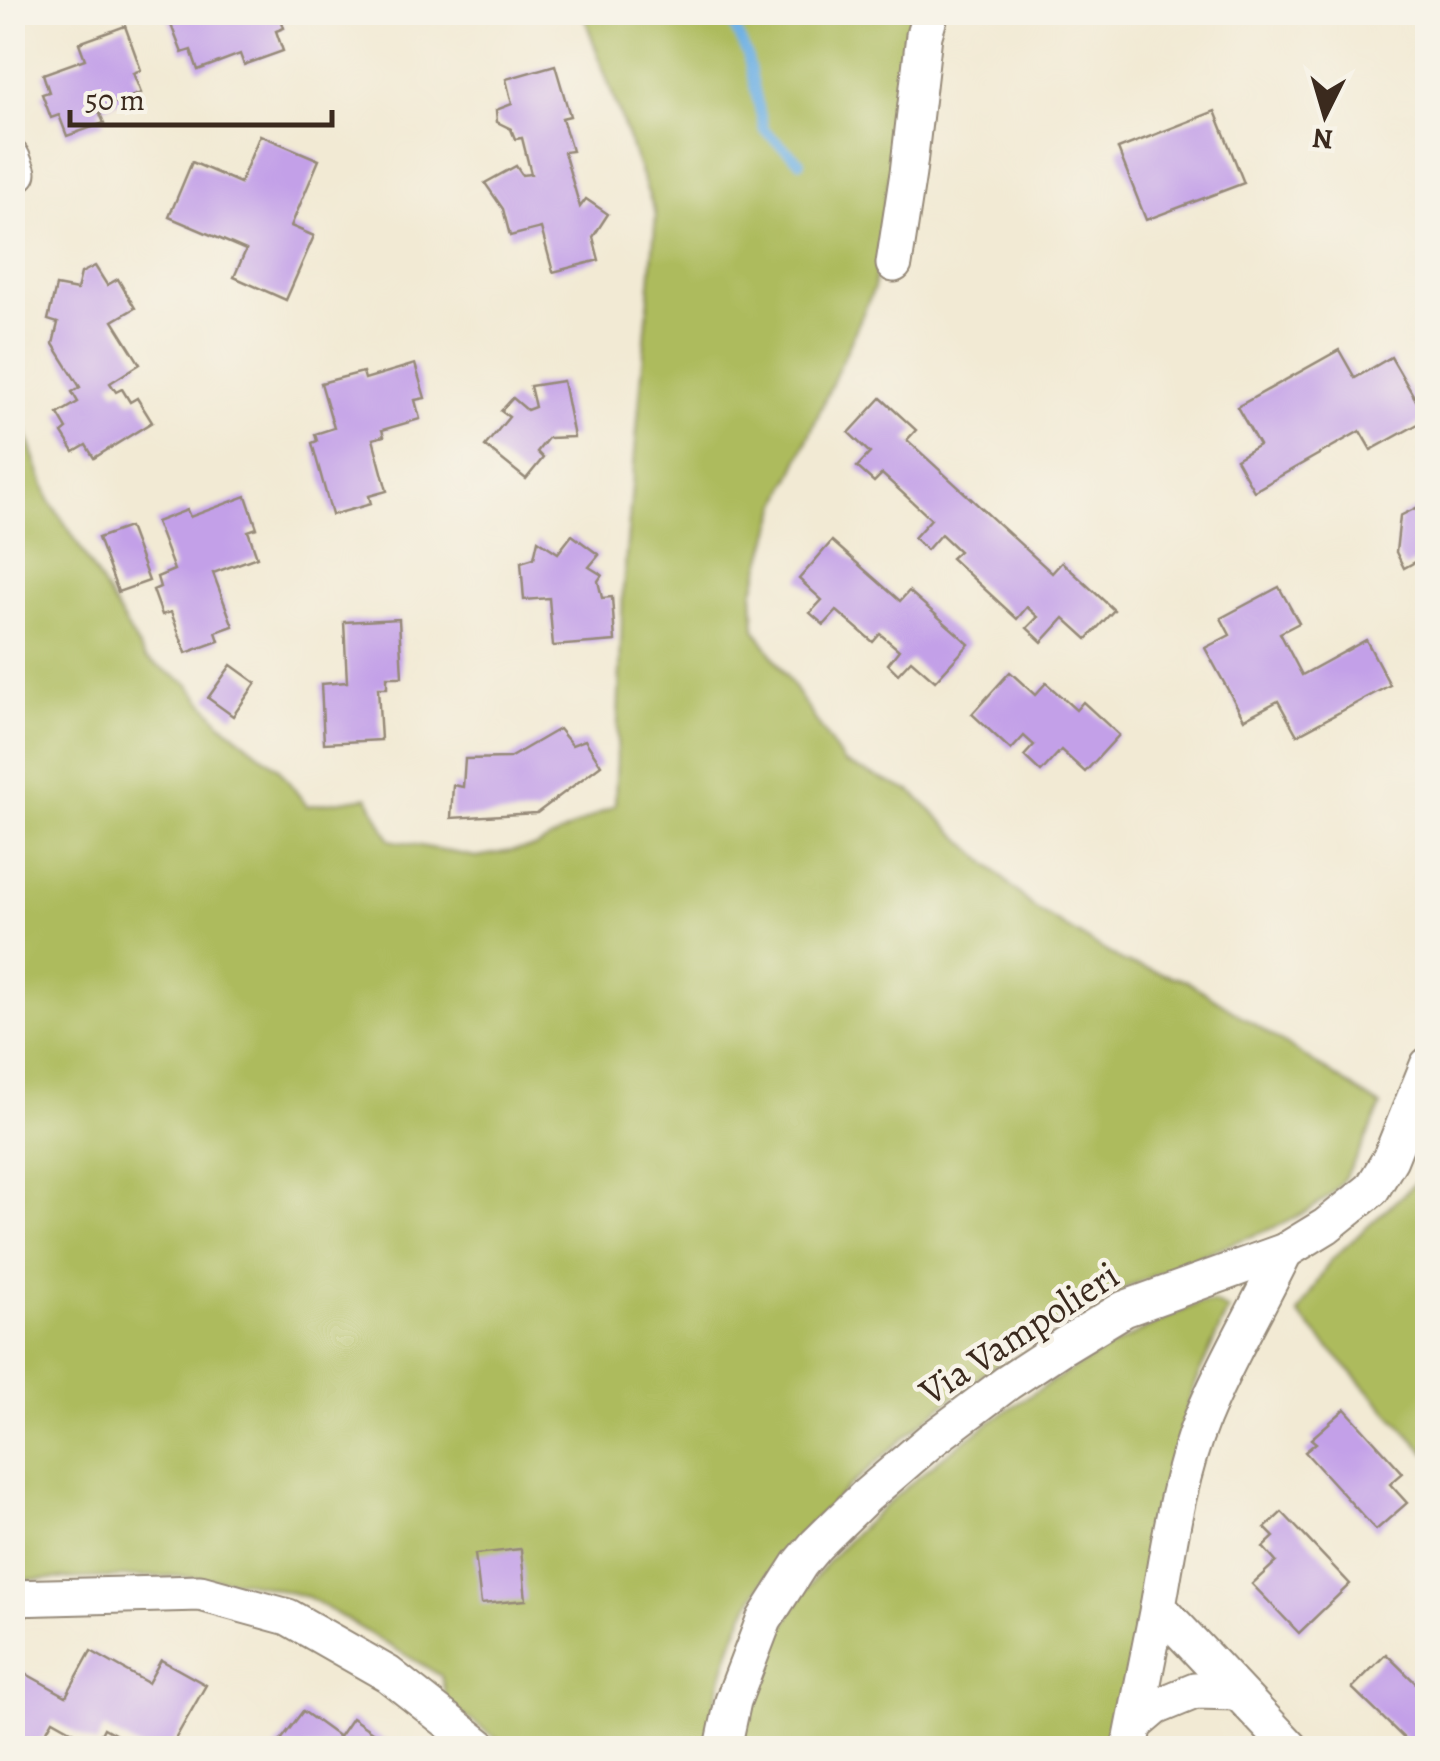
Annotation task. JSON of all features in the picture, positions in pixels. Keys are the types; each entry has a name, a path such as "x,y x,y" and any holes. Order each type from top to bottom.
{"street":[{"path":"894,264 924,35 931,12"},
{"name":"Via Vampolieri","path":"724,1748 732,1701 764,1620 808,1554 865,1498 930,1440 1006,1383 1124,1309 1285,1251 1326,1226 1372,1189 1390,1158 1428,1065"},
{"path":"1133,1736 1179,1492 1201,1421 1238,1339 1285,1251"},
{"path":"12,1598 200,1593 288,1618 388,1674 482,1748"},
{"path":"1158,1608 1291,1748"},
{"path":"1133,1736 1156,1707 1195,1691 1237,1692"}],"green space":[{"path":"583,13 916,13 874,288 779,504 753,593 755,629 844,763 912,792 1034,908 1124,962 1187,981 1381,1106 1344,1179 1328,1197 1287,1222 1129,1287 1039,1336 951,1399 834,1501 785,1552 746,1611 726,1661 706,1748 509,1748 447,1703 441,1676 308,1597 243,1581 172,1576 13,1580 12,392 49,500 145,658 188,684 222,724 278,768 307,806 368,797 390,840 476,857 535,847 615,805 623,589 656,215"},
{"path":"1427,1164 1428,1454 1298,1314 1330,1261 1422,1177"},
{"path":"1199,1303 1215,1303 1228,1310 1195,1383 1148,1546 1142,1606 1111,1748 743,1748 750,1702 774,1644 815,1577 858,1531 948,1453 1015,1405 1123,1341"}],"building":[{"path":"166,12 279,12 284,28 276,31 283,51 244,65 240,54 198,70 191,50 182,53"},
{"path":"125,26 141,70 133,73 141,93 98,109 104,123 67,136 59,115 51,118 42,94 49,92 43,74 85,59 79,43"},
{"path":"555,65 570,116 562,118 572,151 564,152 580,207 586,199 608,214 593,237 599,260 553,272 541,228 510,236 503,209 485,183 516,166 522,175 531,174 522,138 515,139 511,129 497,122 496,110 512,104 506,79"},
{"path":"1215,111 1244,183 1146,220 1118,149"},
{"path":"260,135 319,160 291,226 314,236 286,300 234,277 246,250 169,217 192,162 240,183"},
{"path":"95,266 107,285 118,279 135,308 113,321 140,364 110,383 116,392 122,389 130,402 137,398 152,422 94,458 86,445 74,452 62,433 67,429 58,414 78,402 72,392 80,387 53,344 58,323 48,320 56,286 77,290 81,273"},
{"path":"1339,350 1355,378 1391,357 1427,419 1371,450 1360,431 1254,491 1236,459 1259,445 1237,407"},
{"path":"415,364 425,398 415,400 420,419 382,430 384,436 373,439 387,491 369,496 371,504 332,515 312,443 317,441 315,434 334,428 321,383 363,372 365,379"},
{"path":"563,381 574,437 548,438 537,452 543,458 526,479 485,446 509,417 501,411 513,398 527,410 535,407 530,386"},
{"path":"881,398 916,430 907,440 1052,573 1062,562 1114,610 1087,639 1064,618 1042,642 1027,628 1038,617 1027,607 1017,619 951,558 959,551 941,534 927,550 914,538 931,519 882,474 874,482 857,467 870,453 849,433"},
{"path":"246,496 257,528 248,531 257,557 213,573 233,626 216,632 219,641 186,653 171,612 162,615 153,590 160,587 157,577 174,570 156,522 187,510 190,517"},
{"path":"1428,502 1428,555 1404,568 1396,552 1400,516"},
{"path":"129,527 149,581 118,592 98,538"},
{"path":"572,535 599,555 589,567 602,575 598,581 602,598 612,597 615,641 553,646 549,598 524,600 521,562 534,558 538,540 558,553"},
{"path":"832,541 900,601 909,591 969,644 935,681 911,660 898,674 888,664 899,650 880,634 873,642 837,611 824,625 810,613 822,600 799,579"},
{"path":"1279,587 1299,623 1280,633 1302,675 1366,640 1390,685 1297,735 1278,701 1244,719 1205,648 1230,635 1221,618"},
{"path":"399,619 402,677 387,677 387,688 378,688 381,740 324,743 321,684 347,682 344,622"},
{"path":"231,665 256,683 233,716 208,698"},
{"path":"1010,672 1035,695 1046,683 1076,710 1083,702 1119,735 1085,772 1061,750 1041,772 1024,756 1034,745 1024,736 1011,750 972,714"},
{"path":"559,729 572,745 585,740 601,765 537,813 451,818 453,785 463,787 465,759 509,758"},
{"path":"1345,1409 1403,1473 1390,1484 1407,1503 1376,1530 1305,1452 1316,1443 1311,1439"},
{"path":"1282,1512 1350,1584 1299,1633 1252,1584 1276,1562 1263,1547 1274,1537 1265,1528"},
{"path":"521,1549 526,1600 481,1604 475,1554"},
{"path":"91,1651 148,1683 161,1660 206,1685 170,1748 140,1748 104,1728 96,1744 53,1720 37,1748 12,1748 12,1666 66,1696"},
{"path":"1386,1654 1428,1695 1425,1748 1414,1748 1352,1688"},
{"path":"303,1711 339,1737 352,1718 395,1748 275,1748"}],"waterway":[{"path":"727,12 747,54 764,130 800,162"}]}
